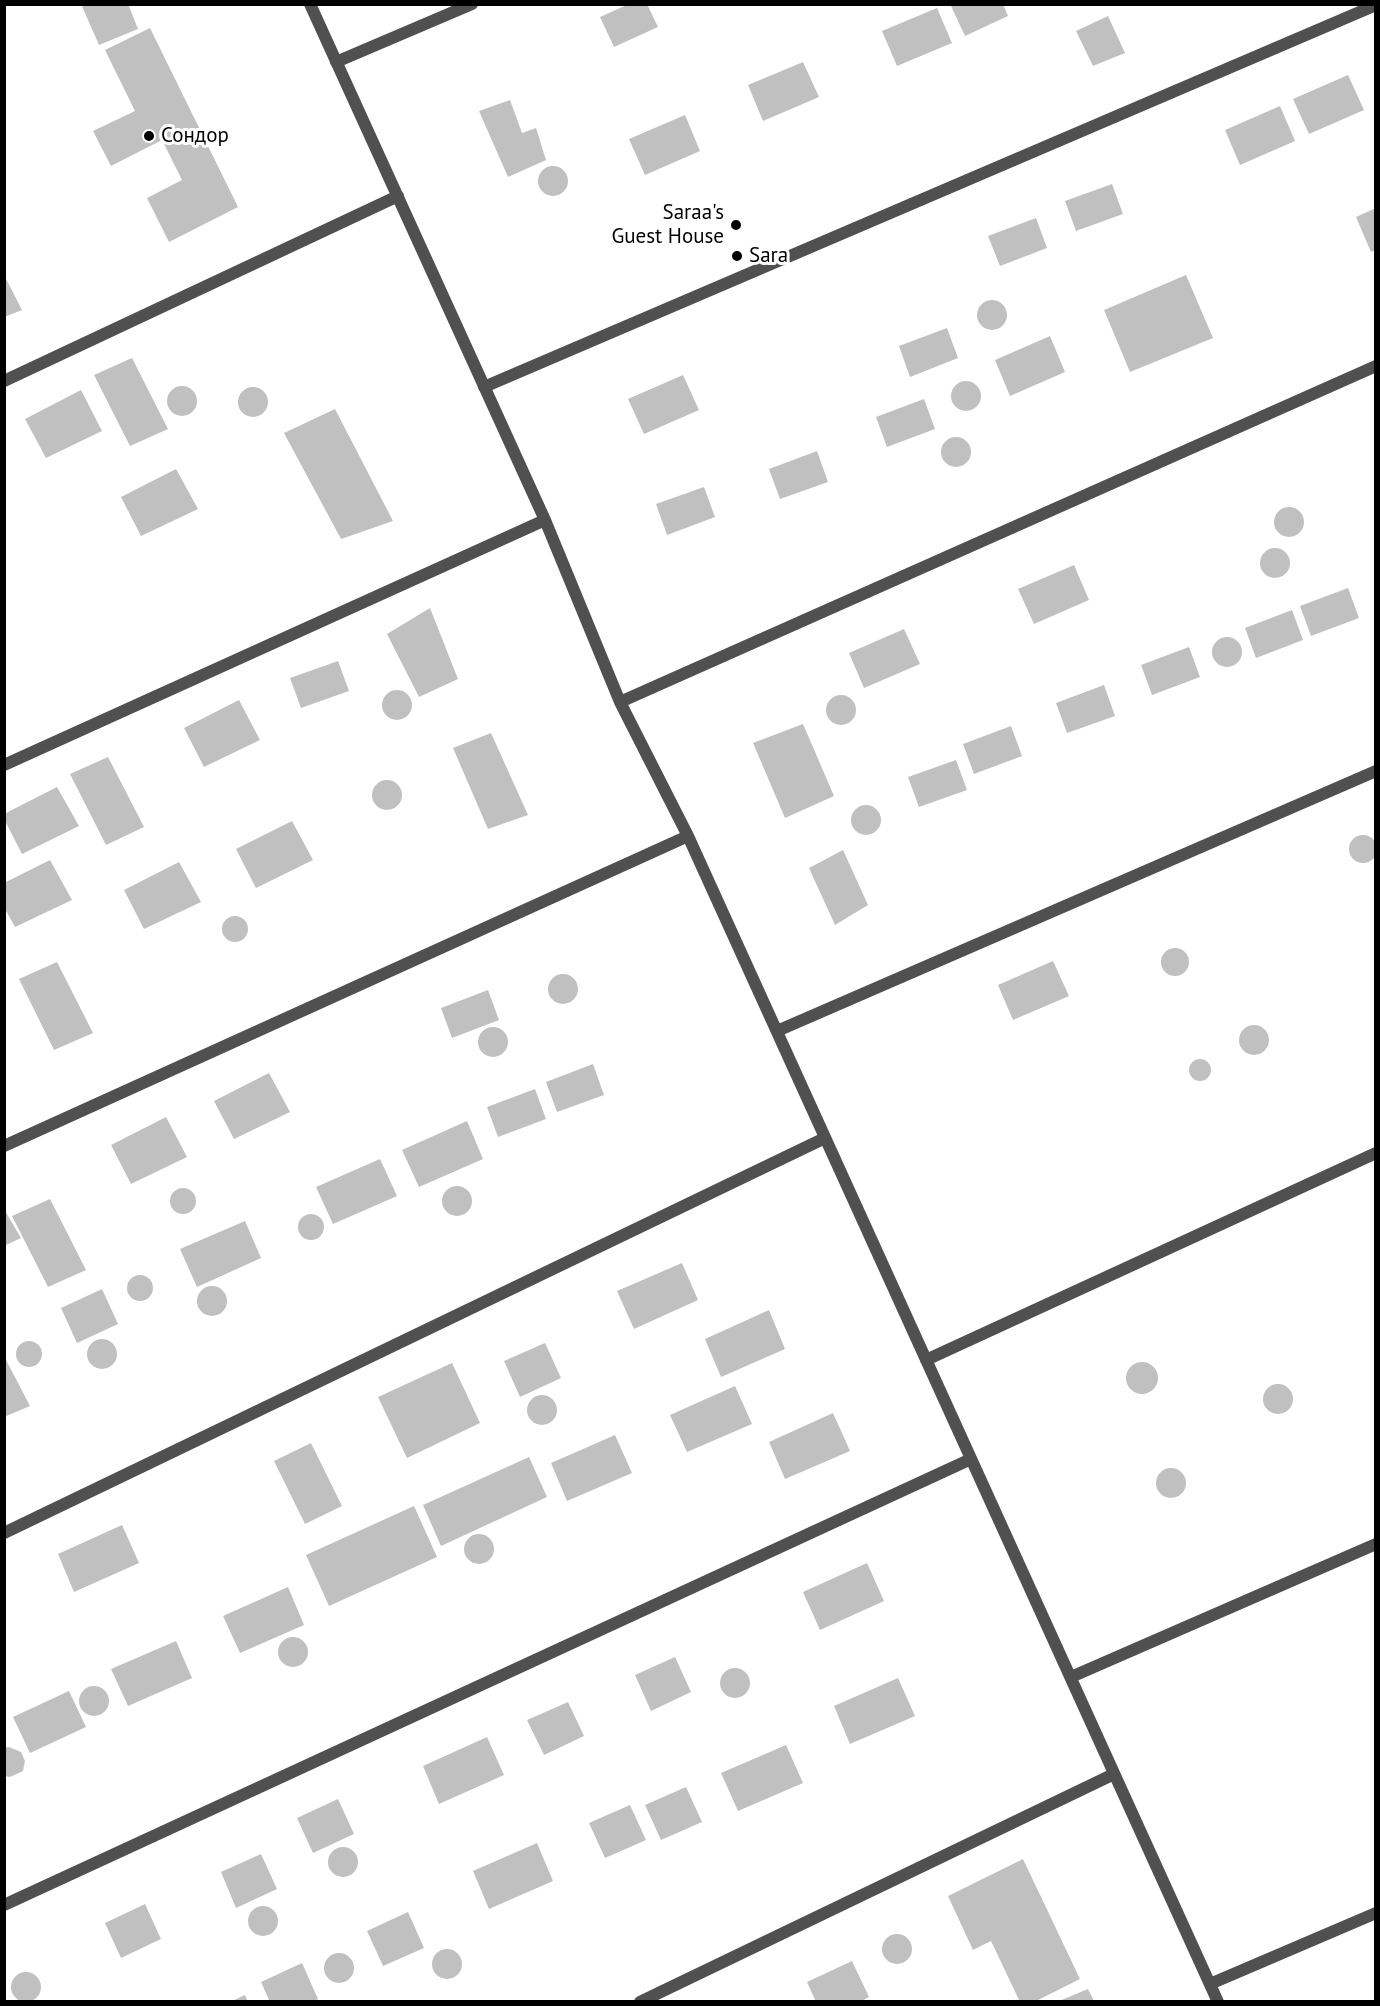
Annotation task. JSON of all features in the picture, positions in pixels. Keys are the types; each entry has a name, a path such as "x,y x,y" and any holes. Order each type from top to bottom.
{"street":[{"path":"310,4 544,519 620,702 688,836 1218,2001"},
{"path":"336,62 472,4"},
{"path":"484,387 1376,5"},
{"path":"4,381 398,196"},
{"path":"620,702 1376,366"},
{"path":"4,765 544,519"},
{"path":"777,1031 1376,771"},
{"path":"4,1146 688,836"},
{"path":"4,1533 825,1137"},
{"path":"926,1360 1376,1153"},
{"path":"4,1905 972,1459"},
{"path":"1071,1677 1376,1544"},
{"path":"640,2001 1114,1774"},
{"path":"1210,1984 1376,1913"}],"building":[{"path":"81,4 128,4 138,29 99,45"},
{"path":"629,4 647,4 658,27 614,47 600,17"},
{"path":"954,4 1003,4 1008,16 965,36 951,6"},
{"path":"937,8 952,43 897,66 882,31"},
{"path":"1108,16 1125,53 1093,66 1076,31"},
{"name":"Сондор","path":"150,28 238,207 169,242 147,198 182,180 162,140 111,166 93,131 135,111 105,50"},
{"path":"803,62 819,97 763,121 748,85"},
{"path":"1348,75 1364,110 1309,134 1293,99"},
{"path":"510,100 522,133 536,128 546,160 508,177 479,111"},
{"path":"1280,106 1295,141 1240,165 1225,130"},
{"path":"685,115 700,151 645,175 629,139"},
{"path":"553,166 564,170 568,181 564,192 553,196 542,192 538,181 542,170"},
{"path":"1112,184 1123,214 1076,231 1065,201"},
{"path":"1376,208 1376,250 1371,252 1356,217"},
{"path":"1036,218 1047,248 1000,266 988,236"},
{"path":"4,275 22,310 4,317"},
{"path":"1186,275 1213,338 1130,372 1104,310"},
{"path":"992,300 1003,304 1007,315 1003,326 992,330 981,326 977,315 981,304"},
{"path":"947,328 958,358 910,377 899,346"},
{"path":"1050,336 1065,372 1010,396 995,360"},
{"path":"132,358 168,429 130,446 94,375"},
{"path":"683,375 699,410 644,434 628,399"},
{"path":"966,381 977,385 981,396 977,407 966,411 955,407 951,396 955,385"},
{"path":"182,386 193,390 197,401 193,412 182,416 171,412 167,401 171,390"},
{"path":"253,387 264,391 268,402 264,413 253,417 242,413 238,402 242,391"},
{"path":"81,390 102,431 46,458 25,419"},
{"path":"924,399 935,429 887,447 876,417"},
{"path":"335,409 393,521 341,539 284,433"},
{"path":"956,437 967,441 971,452 967,463 956,467 945,463 941,452 945,441"},
{"path":"817,451 828,482 780,499 769,469"},
{"path":"176,469 198,509 141,536 121,497"},
{"path":"704,487 715,517 667,535 656,504"},
{"path":"1289,507 1300,511 1304,522 1300,533 1289,537 1278,533 1274,522 1278,511"},
{"path":"1275,548 1286,552 1290,563 1286,574 1275,578 1264,574 1260,563 1264,552"},
{"path":"1074,565 1089,600 1034,624 1018,589"},
{"path":"1348,588 1359,618 1311,636 1300,606"},
{"path":"430,608 458,679 419,697 387,634"},
{"path":"1292,610 1303,640 1256,658 1245,628"},
{"path":"904,629 920,664 864,688 849,653"},
{"path":"1227,637 1238,641 1242,652 1238,663 1227,667 1216,663 1212,652 1216,641"},
{"path":"1189,647 1200,677 1152,695 1141,665"},
{"path":"338,661 349,691 301,708 290,678"},
{"path":"1104,685 1115,716 1067,733 1056,703"},
{"path":"397,690 408,694 412,705 408,716 397,720 386,716 382,705 386,694"},
{"path":"841,695 852,699 856,710 852,721 841,725 830,721 826,710 830,699"},
{"path":"239,700 260,740 204,767 184,728"},
{"path":"803,724 834,796 785,818 753,743"},
{"path":"1011,726 1022,756 974,774 963,744"},
{"path":"491,733 528,815 488,829 453,748"},
{"path":"108,757 144,827 106,845 70,774"},
{"path":"956,760 967,790 919,807 908,777"},
{"path":"387,780 398,784 402,795 398,806 387,810 376,806 372,795 376,784"},
{"path":"57,787 79,826 22,854 4,819 4,814"},
{"path":"866,805 877,809 881,820 877,831 866,835 855,831 851,820 855,809"},
{"path":"292,821 313,860 256,888 236,849"},
{"path":"1363,835 1373,839 1377,849 1373,859 1363,863 1353,859 1349,849 1353,839"},
{"path":"843,850 868,905 835,925 809,868"},
{"path":"50,860 72,900 15,927 4,907 4,883"},
{"path":"179,862 201,902 144,929 124,890"},
{"path":"235,916 244,920 248,929 244,938 235,942 226,938 222,929 226,920"},
{"path":"1175,948 1185,952 1189,962 1185,972 1175,976 1165,972 1161,962 1165,952"},
{"path":"1053,961 1069,996 1013,1020 998,985"},
{"path":"57,962 93,1033 54,1050 19,979"},
{"path":"563,974 574,978 578,989 574,1000 563,1004 552,1000 548,989 552,978"},
{"path":"488,990 499,1020 452,1038 441,1008"},
{"path":"1254,1025 1265,1029 1269,1040 1265,1051 1254,1055 1243,1051 1239,1040 1243,1029"},
{"path":"493,1027 504,1031 508,1042 504,1053 493,1057 482,1053 478,1042 482,1031"},
{"path":"1200,1059 1208,1062 1211,1070 1208,1078 1200,1081 1192,1078 1189,1070 1192,1062"},
{"path":"593,1064 604,1095 557,1112 546,1082"},
{"path":"269,1073 290,1112 234,1139 214,1101"},
{"path":"535,1089 546,1119 498,1137 487,1107"},
{"path":"166,1117 187,1157 131,1184 111,1145"},
{"path":"467,1121 483,1159 419,1187 402,1150"},
{"path":"380,1159 397,1196 333,1224 316,1187"},
{"path":"457,1186 468,1190 472,1201 468,1212 457,1216 446,1212 442,1201 446,1190"},
{"path":"183,1188 192,1192 196,1201 192,1210 183,1214 174,1210 170,1201 174,1192"},
{"path":"50,1199 86,1270 48,1287 12,1216"},
{"path":"4,1209 21,1238 4,1246"},
{"path":"311,1214 320,1218 324,1227 320,1236 311,1240 302,1236 298,1227 302,1218"},
{"path":"245,1221 261,1258 197,1287 180,1249"},
{"path":"682,1263 698,1300 634,1329 617,1291"},
{"path":"140,1275 149,1279 153,1288 149,1297 140,1301 131,1297 127,1288 131,1279"},
{"path":"212,1286 223,1290 227,1301 223,1312 212,1316 201,1312 197,1301 201,1290"},
{"path":"102,1289 118,1324 77,1343 61,1308"},
{"path":"769,1310 785,1349 721,1377 705,1339"},
{"path":"102,1339 113,1343 117,1354 113,1365 102,1369 91,1365 87,1354 91,1343"},
{"path":"29,1341 38,1345 42,1354 38,1363 29,1367 20,1363 16,1354 20,1345"},
{"path":"545,1343 561,1378 520,1397 504,1361"},
{"path":"4,1356 30,1406 4,1417"},
{"path":"1142,1362 1153,1367 1158,1378 1153,1389 1142,1394 1131,1389 1126,1378 1131,1367"},
{"path":"452,1363 480,1423 407,1458 378,1397"},
{"path":"1278,1384 1289,1388 1293,1399 1289,1410 1278,1414 1267,1410 1263,1399 1267,1388"},
{"path":"735,1386 752,1424 687,1452 670,1415"},
{"path":"542,1395 553,1399 557,1410 553,1421 542,1425 531,1421 527,1410 531,1399"},
{"path":"833,1413 850,1451 785,1479 769,1442"},
{"path":"615,1435 632,1473 567,1501 551,1463"},
{"path":"311,1443 342,1506 305,1524 274,1461"},
{"path":"529,1457 547,1497 441,1546 423,1505"},
{"path":"1171,1468 1177,1469 1185,1477 1185,1489 1177,1497 1171,1498 1165,1497 1157,1489 1156,1483 1157,1477 1165,1469"},
{"path":"414,1506 437,1557 329,1606 306,1555"},
{"path":"122,1525 139,1563 74,1592 58,1554"},
{"path":"479,1534 490,1538 494,1549 490,1560 479,1564 468,1560 464,1549 468,1538"},
{"path":"867,1563 884,1601 820,1630 803,1592"},
{"path":"288,1587 304,1625 240,1653 223,1616"},
{"path":"293,1637 304,1641 308,1652 304,1663 293,1667 282,1663 278,1652 282,1641"},
{"path":"176,1641 192,1678 128,1706 111,1669"},
{"path":"675,1657 691,1692 651,1711 635,1675"},
{"path":"735,1668 746,1672 750,1683 746,1694 735,1698 724,1694 720,1683 724,1672"},
{"path":"898,1678 915,1716 850,1744 834,1706"},
{"path":"94,1686 105,1690 109,1701 105,1712 94,1716 83,1712 79,1701 83,1690"},
{"path":"69,1691 86,1727 30,1753 13,1717"},
{"path":"568,1702 584,1736 544,1755 527,1720"},
{"path":"487,1737 504,1775 439,1804 423,1766"},
{"path":"786,1745 803,1783 738,1811 721,1773"},
{"path":"9,1747 21,1752 25,1761 23,1771 10,1777 4,1776 4,1748"},
{"path":"686,1787 702,1822 661,1840 645,1805"},
{"path":"338,1799 354,1834 313,1853 297,1818"},
{"path":"630,1805 646,1840 605,1858 589,1823"},
{"path":"537,1843 553,1881 489,1909 473,1871"},
{"path":"343,1847 354,1851 358,1862 354,1873 343,1877 332,1873 328,1862 332,1851"},
{"path":"261,1854 277,1889 236,1908 221,1872"},
{"path":"1023,1859 1080,1979 1034,2002 1020,2002 991,1941 973,1950 948,1896"},
{"path":"145,1904 161,1939 121,1958 105,1923"},
{"path":"263,1906 274,1910 278,1921 274,1932 263,1936 252,1932 248,1921 252,1910"},
{"path":"408,1912 424,1948 383,1966 367,1931"},
{"path":"897,1934 908,1938 912,1949 908,1960 897,1964 886,1960 882,1949 886,1938"},
{"path":"447,1949 458,1953 462,1964 458,1975 447,1979 436,1975 432,1964 436,1953"},
{"path":"339,1953 350,1957 354,1968 350,1979 339,1983 328,1979 324,1968 328,1957"},
{"path":"852,1961 869,1997 860,2002 816,2002 807,1982"},
{"path":"302,1963 318,1999 312,2002 270,2002 261,1982"},
{"path":"26,1972 37,1976 41,1987 37,1998 26,2002 15,1998 11,1987 15,1976"},
{"path":"1088,1989 1094,2001 1059,2001"},
{"path":"245,1995 248,2002 230,2002"}],"place":[{"name":"Сондор","path":"149,136"},
{"name":"Saraa's Guest House","path":"736,225"},
{"name":"Sara","path":"737,256"}]}
